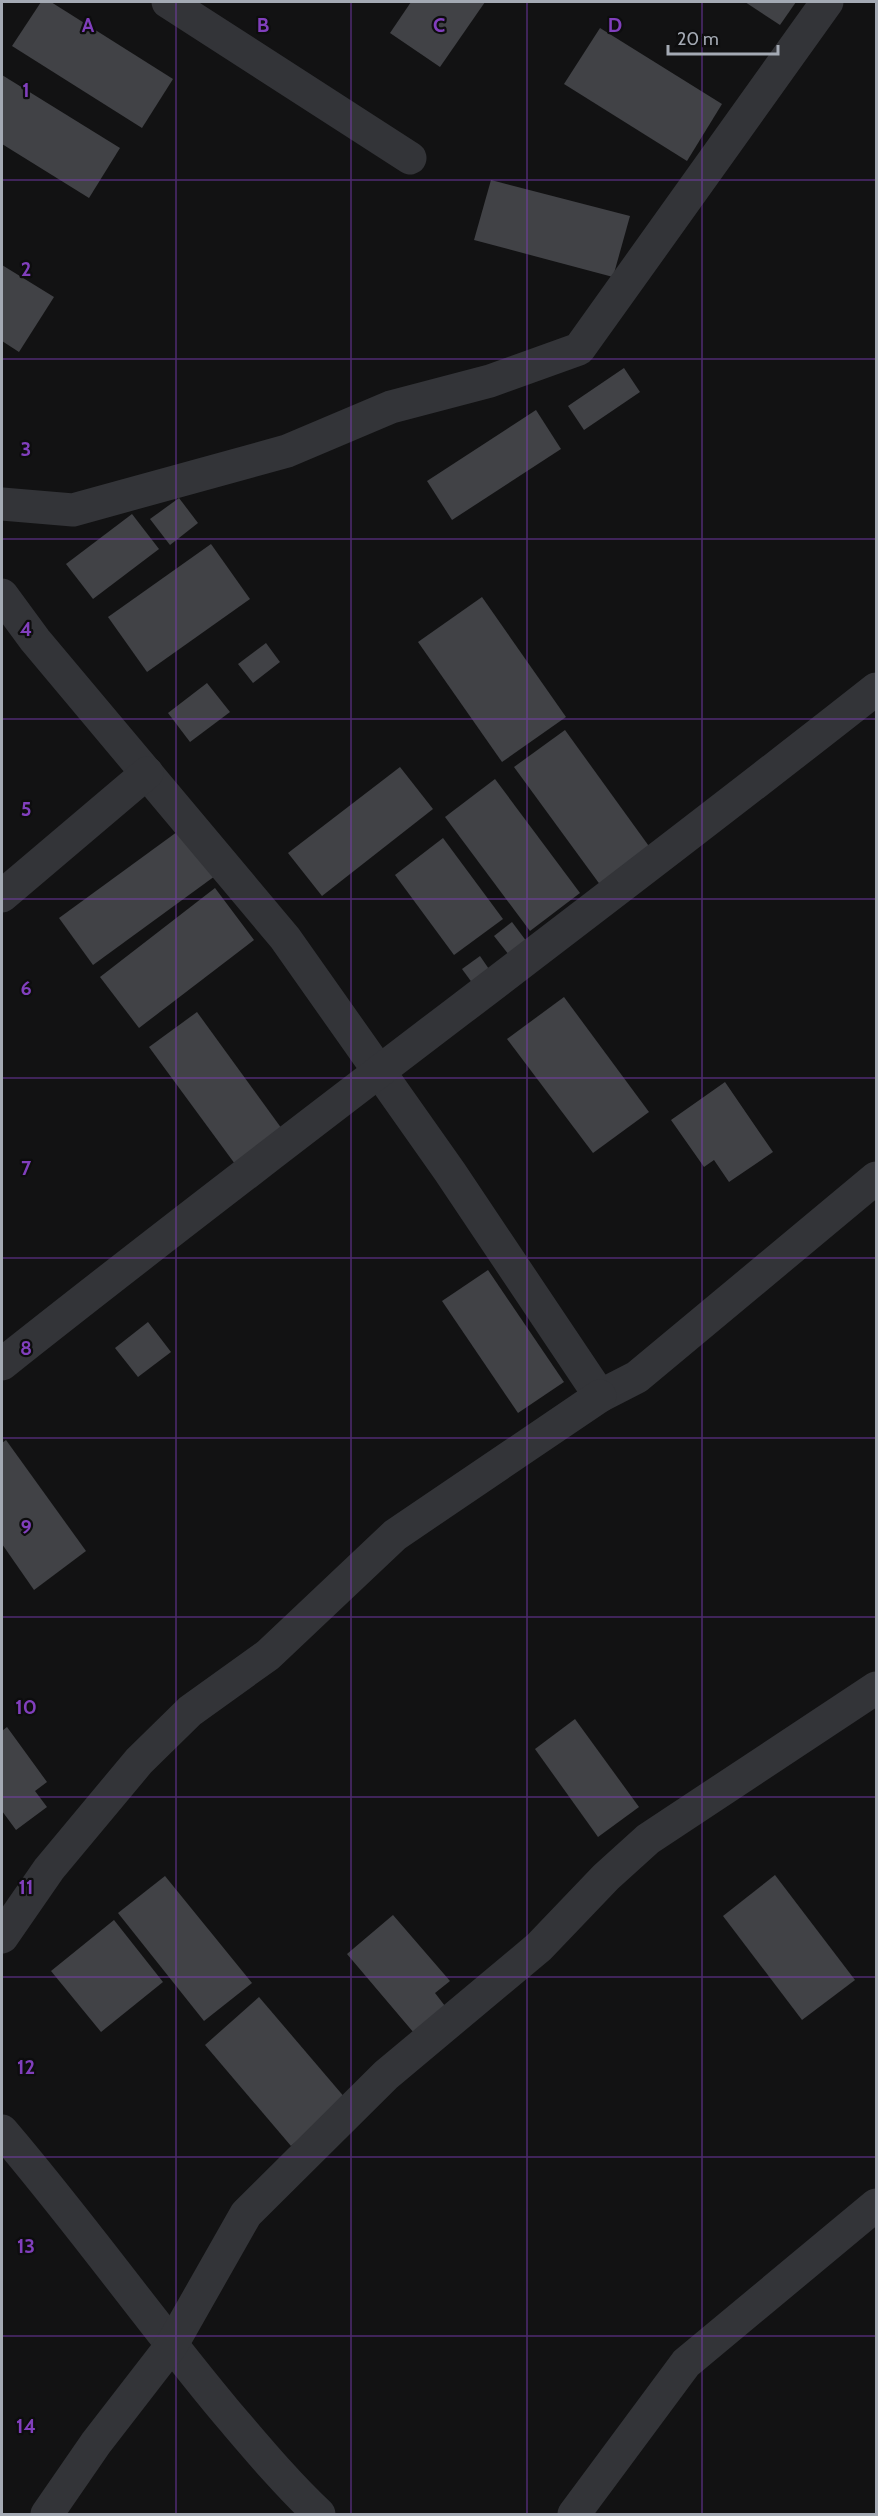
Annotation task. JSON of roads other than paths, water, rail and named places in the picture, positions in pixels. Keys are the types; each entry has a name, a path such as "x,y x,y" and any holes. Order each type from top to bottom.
{"street":[{"path":"168,2 410,158"},
{"path":"2,504 73,510 286,451 391,407 490,381 579,349 827,2"},
{"path":"2,595 35,640 285,938 450,1172 600,1396"},
{"path":"2,1364 143,1251 751,788 876,689"},
{"path":"2,896 147,774"},
{"path":"2,1937 49,1869 139,1761 190,1711 268,1654 395,1535 600,1396 637,1377 876,1178"},
{"path":"47,2514 96,2443 171,2346 246,2214 386,2075 539,1947 606,1877 648,1839 876,1688"},
{"path":"2,2131 171,2346 287,2484 319,2514"},
{"path":"574,2514 686,2362 876,2205"}]}
